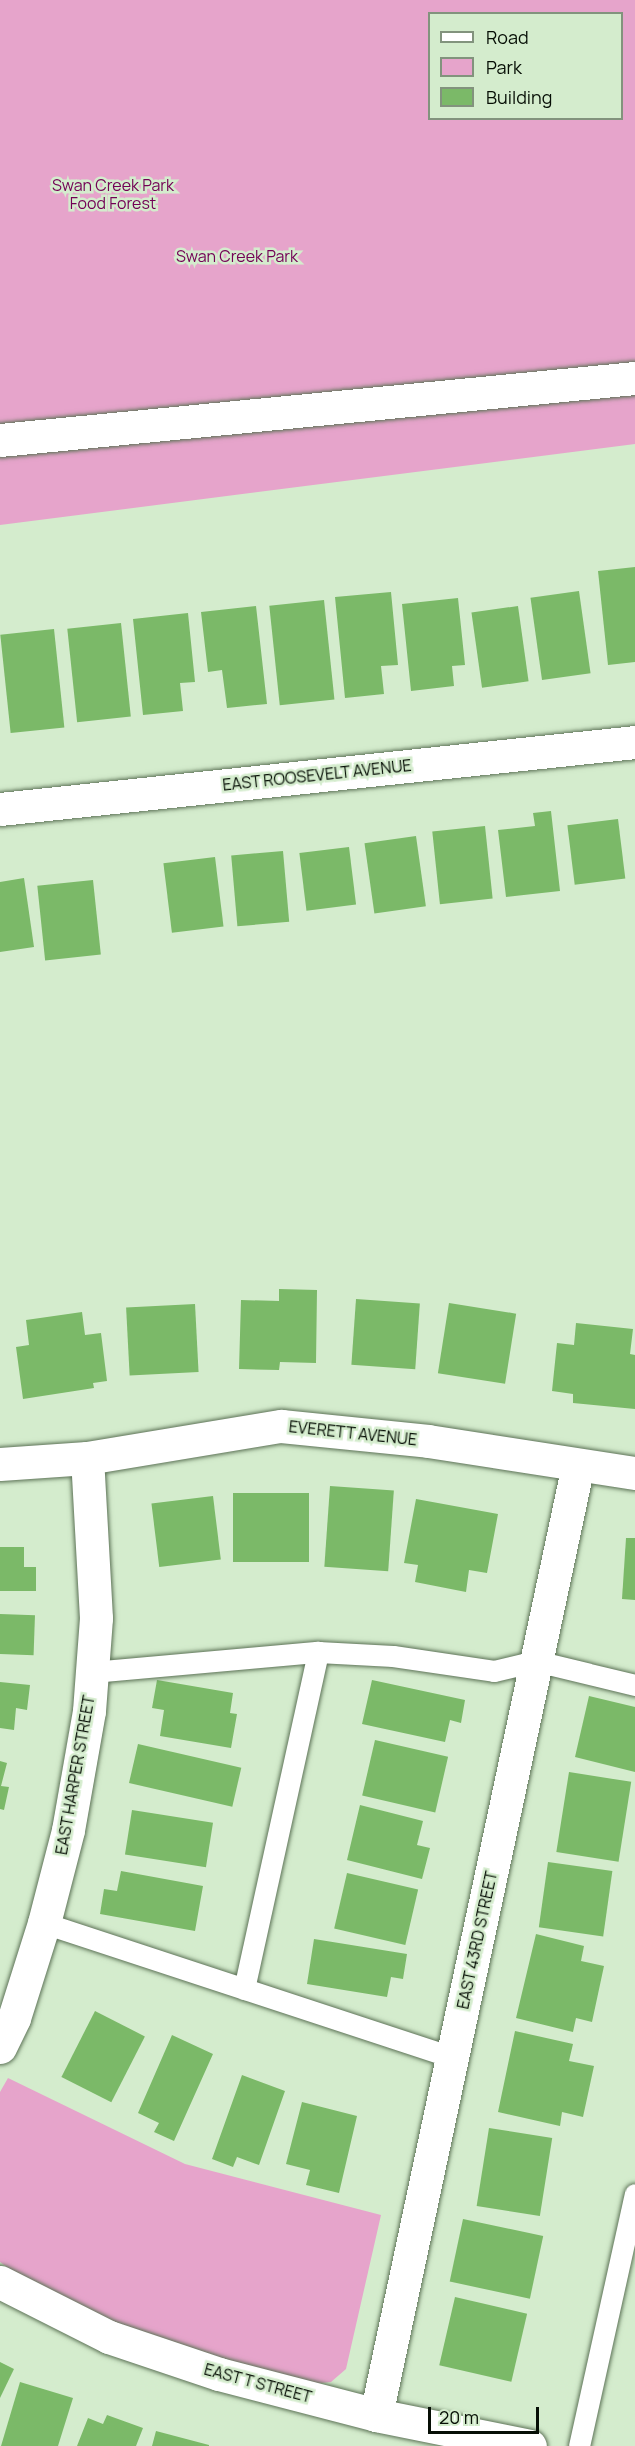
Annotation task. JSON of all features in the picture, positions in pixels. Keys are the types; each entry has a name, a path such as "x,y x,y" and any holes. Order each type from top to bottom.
{"street":[{"path":"0,440 635,378"},
{"name":"EAST ROOSEVELT AVENUE","path":"0,809 635,742"},
{"name":"EVERETT AVENUE","path":"0,1464 87,1458 281,1426 428,1441 635,1473"},
{"name":"EAST HARPER STREET","path":"0,2047 14,2018 44,1923 68,1830 89,1711 96,1618 87,1458"},
{"name":"EAST 43RD STREET","path":"376,2415 578,1465"},
{"name":"EAST T STREET","path":"0,2282 109,2337 219,2374 376,2415 530,2446"}],"lane":[{"path":"244,1989 318,1653"},
{"path":"92,1672 318,1653 393,1656 494,1671 536,1661 635,1686"},
{"path":"44,1923 452,2057"},
{"path":"579,2446 635,2194"}],"green space":[{"name":"Swan Creek Park","path":"0,0 635,0 635,444 0,525"},
{"path":"8,2078 185,2164 381,2215 346,2369 331,2382 311,2384 163,2343 41,2291 0,2262 0,2092"}],"building":[{"path":"635,567 635,662 608,665 598,571"},
{"path":"579,591 591,673 542,680 530,598"},
{"path":"391,592 398,665 381,666 384,694 345,698 335,597"},
{"path":"458,598 465,665 452,666 454,686 411,691 402,604"},
{"path":"324,600 334,699 280,705 269,606"},
{"path":"256,606 267,704 227,708 222,670 208,672 201,612"},
{"path":"518,606 529,681 482,688 471,613"},
{"path":"188,613 195,682 180,683 183,711 143,715 133,619"},
{"path":"121,623 131,716 77,722 67,629"},
{"path":"54,629 64,727 11,733 0,635"},
{"path":"551,811 560,891 506,897 498,830 535,826 533,813"},
{"path":"618,819 625,879 575,885 567,825"},
{"path":"485,826 493,899 440,904 432,832"},
{"path":"416,836 426,906 374,914 365,843"},
{"path":"349,847 356,905 306,911 299,853"},
{"path":"283,851 289,922 237,926 231,856"},
{"path":"215,857 224,926 172,933 163,863"},
{"path":"24,878 34,947 0,952 0,882"},
{"path":"93,880 101,955 45,960 37,886"},
{"path":"279,1289 317,1290 316,1363 280,1362 279,1370 239,1369 241,1300 279,1301"},
{"path":"356,1299 420,1303 415,1369 351,1365"},
{"path":"449,1303 516,1314 505,1384 438,1373"},
{"path":"195,1304 199,1372 130,1376 126,1308"},
{"path":"82,1312 85,1335 101,1333 107,1381 93,1383 94,1388 23,1399 16,1347 29,1345 26,1320"},
{"path":"576,1323 633,1329 630,1354 635,1355 635,1409 573,1403 573,1394 552,1391 557,1343 574,1345"},
{"path":"330,1486 394,1490 388,1571 324,1567"},
{"path":"233,1493 309,1493 309,1562 233,1562"},
{"path":"213,1496 221,1560 159,1567 151,1504"},
{"path":"416,1499 498,1514 487,1573 469,1570 466,1592 415,1582 418,1565 404,1563"},
{"path":"626,1538 635,1538 635,1600 622,1599"},
{"path":"0,1547 24,1547 24,1567 36,1567 36,1591 0,1591"},
{"path":"0,1614 35,1615 34,1655 0,1654"},
{"path":"157,1680 233,1693 230,1713 237,1714 231,1748 160,1736 164,1710 152,1708"},
{"path":"372,1680 465,1700 461,1723 450,1720 445,1742 362,1724"},
{"path":"0,1682 30,1685 27,1710 16,1708 14,1730 0,1728"},
{"path":"589,1696 635,1707 635,1772 575,1757"},
{"path":"375,1740 448,1757 435,1812 362,1796"},
{"path":"138,1744 241,1768 232,1807 129,1783"},
{"path":"0,1761 7,1763 1,1786 9,1787 4,1810 0,1809"},
{"path":"569,1772 631,1782 619,1862 556,1852"},
{"path":"360,1805 423,1821 417,1845 430,1848 422,1879 347,1860"},
{"path":"132,1810 213,1823 206,1867 125,1854"},
{"path":"548,1862 612,1871 603,1936 539,1927"},
{"path":"121,1871 203,1886 195,1931 100,1914 104,1889 117,1891"},
{"path":"347,1873 418,1889 405,1945 334,1929"},
{"path":"536,1934 584,1946 581,1961 604,1966 592,2022 576,2018 573,2032 516,2018"},
{"path":"314,1939 407,1954 403,1979 391,1977 387,1997 307,1984"},
{"path":"95,2011 145,2036 111,2102 61,2077"},
{"path":"515,2031 573,2044 569,2061 594,2066 583,2117 562,2112 560,2126 498,2112"},
{"path":"172,2035 213,2054 174,2141 154,2132 159,2123 138,2113"},
{"path":"242,2075 285,2091 259,2165 237,2157 233,2167 212,2159"},
{"path":"302,2102 357,2116 339,2193 306,2185 310,2170 286,2164"},
{"path":"489,2128 552,2138 540,2216 477,2206"},
{"path":"463,2219 543,2236 530,2299 450,2282"},
{"path":"455,2297 527,2314 511,2382 439,2365"},
{"path":"0,2362 14,2369 0,2398"},
{"path":"20,2382 73,2398 58,2446 1,2446"},
{"path":"107,2415 143,2428 136,2446 77,2446 88,2418 103,2424"},
{"path":"156,2431 209,2445 209,2446 152,2446"}],"park label":[{"name":"Swan Creek Park Food Forest","path":"113,194"}]}
